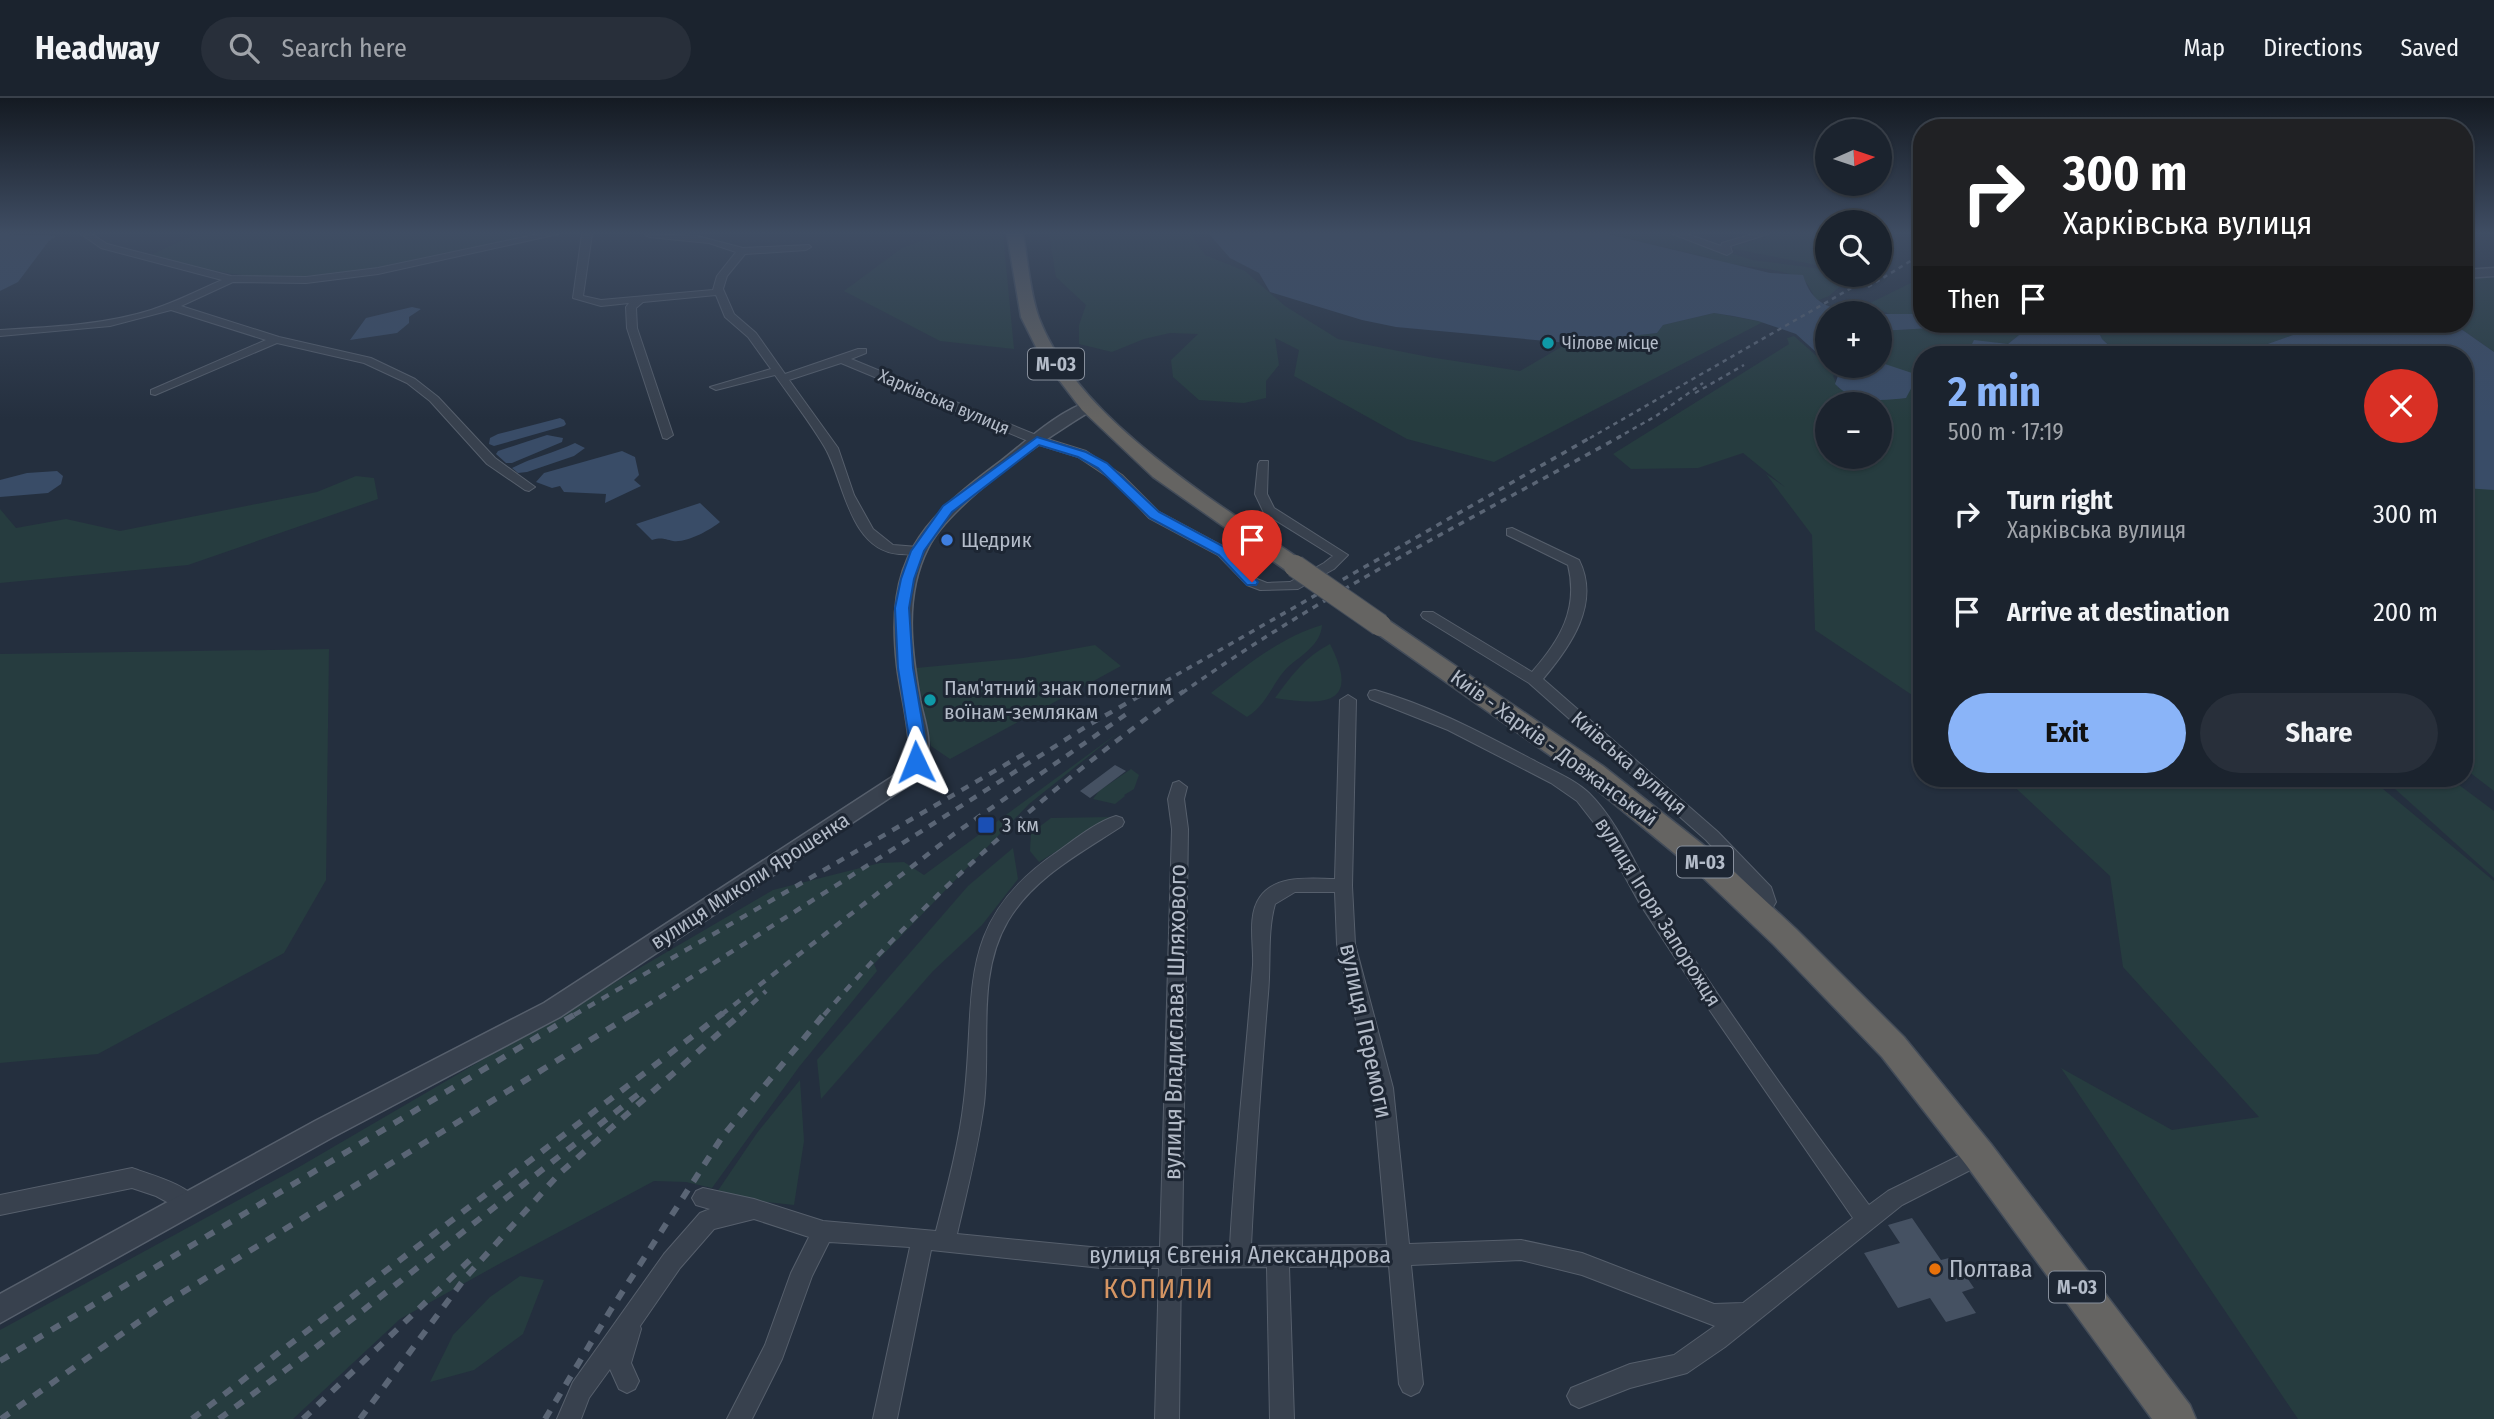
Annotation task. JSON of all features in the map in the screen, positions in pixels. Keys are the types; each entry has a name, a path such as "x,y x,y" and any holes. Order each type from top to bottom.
{"highway":[{"name":"М-03","path":"1026,296 1030,317 1049,355 1089,406"},
{"name":"Київ - Харків - Довжанський","path":"1089,406 1160,473 1604,781 1706,863 1883,1037 1979,1156"},
{"name":"М-03","path":"1979,1156 2176,1419"}],"street":[{"path":"0,334 76,327 144,316 196,296"},
{"path":"578,296 578,298 601,303 687,296"},
{"path":"721,296 729,315 752,335 832,448 848,495 868,531 889,549 918,551"},
{"path":"639,301 631,307 632,328 667,435"},
{"path":"172,307 276,340 367,360 411,381 434,399 491,461 529,486"},
{"path":"155,392 276,340"},
{"name":"Харківська вулиця","path":"716,387 841,359 862,351"},
{"name":"Харківська вулиця","path":"841,359 1037,440 1082,454 1102,465 1154,515 1223,552 1252,582 1265,587 1293,586 1329,566 1341,555 1269,510 1261,494 1264,464"},
{"name":"вулиця Миколи Ярошенка","path":"0,1309 189,1204 552,1010 880,797 909,773 916,762 918,744 906,668 902,608 918,551 947,509 1037,440 1089,406"},
{"path":"1512,531 1574,563 1580,579 1575,625 1534,680"},
{"name":"Київська вулиця","path":"1428,615 1534,680 1689,814 1765,892 1767,902 1755,909"},
{"name":"вулиця Ігоря Запорожця","path":"1375,695 1445,720 1581,795 1590,804 1599,814 1648,903 1782,1105 1866,1218"},
{"name":"вулиця Перемоги","path":"1348,700 1343,886 1346,944 1383,1087 1410,1384"},
{"name":"вулиця Владислава Шляхового","path":"1167,1419 1180,829 1176,799 1179,787"},
{"path":"885,1419 974,1101 981,968 997,925 1018,895 1048,866 1116,822"},
{"path":"1240,1255 1245,1152 1262,962 1262,919 1267,900 1294,885 1343,886"},
{"path":"1579,1396 1630,1376 1679,1365 1717,1339 1866,1218 1923,1182 1979,1156"},
{"path":"0,1205 132,1178 162,1188 189,1204"},
{"name":"вулиця Євгенія Александрова","path":"703,1198 754,1209 823,1231 1101,1258 1398,1255 1521,1250 1582,1264 1714,1315 1747,1314"},
{"path":"569,1419 581,1390 672,1261 708,1220 754,1209"},
{"path":"739,1419 774,1351 802,1273 823,1231"},
{"path":"1278,1255 1282,1419"},
{"path":"627,1381 619,1363 633,1316"}],"green space":[{"path":"853,296 1009,296 1014,349 940,341"},
{"path":"1076,296 1273,296 1338,339 1520,371 1568,343 1657,333 1663,325 1714,313 1763,322 1494,462 1407,439 1294,376 1299,350 1275,338 1279,365 1266,381 1266,398 1244,403 1199,400 1173,377 1171,360 1198,334 1170,333 1144,339 1112,352 1079,344 1079,325 1086,305"},
{"path":"1814,296 1829,296 1816,301"},
{"path":"1885,296 1913,296 1913,314 1892,314 1892,301 1874,301"},
{"path":"2473,296 2494,296 2494,352 2467,333 2473,333"},
{"path":"1913,329 1913,333 2022,333 2008,344 1974,341 1971,346 1913,346 1913,696 1815,630 1812,535 1766,474 1785,487 1743,453 1698,468 1631,469 1613,454 1789,344 1787,338 1794,336 1815,354 1815,378 1834,378 1839,389 1859,378 1892,378 1892,330"},
{"path":"2099,333 2299,333 2262,346 2109,346"},
{"path":"356,476 374,478 378,499 188,565 0,583 0,509 16,528 66,519 120,531 317,492"},
{"path":"2473,487 2494,490 2494,791 2473,775"},
{"path":"1322,625 1315,643 1283,672 1260,705 1247,717 1211,693 1277,645"},
{"path":"1330,644 1342,679 1339,690 1333,697 1309,702 1275,698 1306,661"},
{"path":"1095,645 1121,666 950,759 931,746 916,668 1023,658"},
{"path":"329,649 326,880 284,953 98,1054 0,1063 0,654"},
{"path":"1119,732 1029,804 874,964 877,971 799,1067 712,1188 686,1182 654,1181 499,1264 400,1319 293,1419 0,1419 0,1330 299,1167 773,890 880,863 904,862 924,875"},
{"path":"1131,769 1139,775 1134,789 1115,804 1093,799 1099,791"},
{"path":"2015,787 2381,787 2494,881 2494,1419 2298,1419 2061,1068 2172,1130 2259,1117 2123,967 2110,876"},
{"path":"2393,787 2462,787 2494,811 2494,878"},
{"path":"1113,817 1039,862 1030,851 1031,833 1051,818"},
{"path":"1013,848 1018,879 982,925 933,971 821,1099 817,1060 968,886"},
{"path":"800,1080 804,1141 794,1205 749,1200 717,1192 757,1133"},
{"path":"520,1276 544,1280 523,1334 474,1370 430,1382 453,1335 490,1297"}],"water":[{"path":"1282,296 1814,296 1820,301 1815,301 1815,351 1796,334 1758,321 1714,313 1663,325 1657,333 1568,343 1396,327 1362,320"},
{"path":"412,307 421,309 409,317 409,323 397,333 350,340 366,318"},
{"path":"1892,314 1913,314 1913,329 1892,330"},
{"path":"2022,333 2099,333 2109,346 1971,346 1974,340 2008,344"},
{"path":"2299,333 2467,333 2494,352 2494,490 2473,489 2473,346 2262,346"},
{"path":"1892,366 1913,373 1913,385 1906,398 1892,399 1892,392 1845,392 1835,384 1837,378 1892,378"},
{"path":"560,418 566,424 564,426 494,446 489,444 490,438 498,434"},
{"path":"547,435 563,438 562,442 512,463 506,463 496,454 498,451"},
{"path":"575,443 585,448 574,456 527,472 518,473 512,468 559,450"},
{"path":"622,451 635,457 639,475 634,480 641,486 605,503 606,494 564,492 560,486 552,488 536,482 544,473"},
{"path":"57,471 63,476 61,484 48,493 0,497 0,480 27,473"},
{"path":"700,503 720,522 691,538 679,541 661,538 652,540 636,524"}],"building":[{"path":"1115,765 1126,771 1090,798 1080,791"},
{"name":"Полтава","path":"1912,1218 1941,1260 1953,1257 1974,1288 1962,1292 1976,1313 1946,1322 1930,1298 1898,1308 1864,1253 1900,1243 1888,1225"}],"railway":[{"path":"1590,438 1838,296"},
{"path":"1695,393 1744,365"},
{"path":"1617,438 1656,416 1703,383"},
{"path":"1145,693 1593,436"},
{"path":"1182,693 1234,657 1343,590 1621,436"},
{"path":"632,1015 1087,726 1148,691"},
{"path":"824,1015 907,926 995,842 1087,764 1184,691"},
{"path":"721,1015 954,834 1128,713"},
{"path":"574,1015 1029,751"},
{"path":"740,1015 766,991"},
{"path":"0,1361 577,1013"},
{"path":"1,1419 167,1302 634,1013"},
{"path":"192,1419 723,1013"},
{"path":"360,1419 465,1278 559,1174 742,1013"},
{"path":"545,1419 610,1311 722,1137 825,1013"},
{"path":"219,1419 310,1352 645,1089"},
{"path":"303,1419 471,1259"}],"place":[{"name":"Чілове місце","path":"1548,343"},
{"name":"Щедрик","path":"947,540"},
{"name":"Пам'ятний знак полеглим воїнам-землякам","path":"930,700"},
{"name":"3 км","path":"986,825"},
{"name":"Полтава","path":"1935,1269"}],"district":[{"name":"КОПИЛИ","path":"1159,1288"}],"route":[{"path":"916,762 918,744 906,668 902,608 918,551 947,509 1037,440 1082,454 1102,465 1154,515 1223,552 1252,582"}]}
